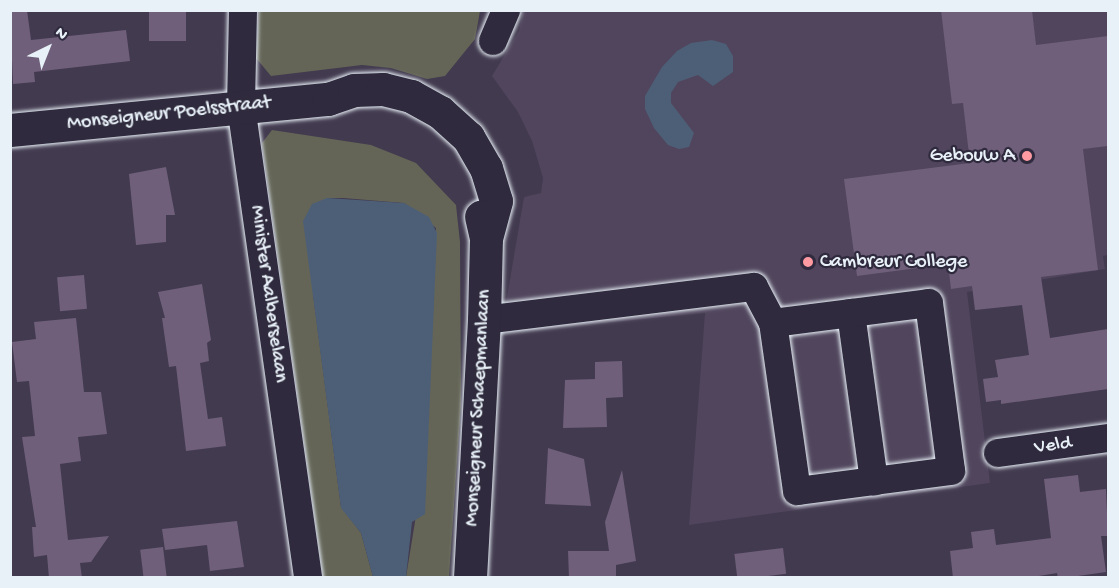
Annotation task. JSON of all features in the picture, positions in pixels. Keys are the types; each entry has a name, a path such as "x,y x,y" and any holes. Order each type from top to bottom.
{"main road":[{"name":"Monseigneur Poelsstraat","path":"10,130 328,99 434,119"},
{"name":"Monseigneur Schaepmanlaan","path":"434,119 453,148 476,196 486,238 484,320 470,578"}],"street":[{"name":"Minister Aalberselaan","path":"243,10 241,106 308,578"},
{"path":"493,41 506,10"},
{"path":"484,320 754,287 773,323 797,491 951,471 929,303 773,323"},
{"path":"851,313 874,481"},
{"name":"Veld","path":"998,453 1108,438"}],"shaded area":[{"name":"Cambreur College","path":"523,11 1108,11 1108,255 1103,256 1105,269 967,292 990,483 689,525 705,313 511,332 506,303 524,197 541,193 543,178 532,141 518,112 492,76 519,31"}],"green space":[{"path":"259,11 480,11 475,39 445,76 427,79 391,68 362,65 271,76 256,58"},
{"path":"272,130 371,145 416,163 456,205 460,242 461,405 449,577 406,577 427,448 436,228 404,203 327,198 313,294 341,507 361,533 373,577 323,577 262,143"}],"water":[{"path":"712,40 726,44 733,56 733,72 713,86 698,75 678,82 671,93 671,103 694,133 689,147 679,149 668,145 654,128 645,109 645,96 662,67 677,51 691,43"},
{"path":"327,198 404,203 429,217 437,233 425,514 412,522 406,577 373,577 361,533 341,508 303,221 312,204"}],"building":[{"path":"10,10 27,10 31,40 126,30 130,61 34,72 35,82 13,84"},
{"path":"149,10 186,10 186,41 149,41"},
{"name":"Gebouw A","path":"941,10 1032,10 1036,45 1108,36 1108,146 1083,149 1098,270 1041,277 1050,338 1108,329 1108,389 1001,404 1001,400 986,402 983,379 998,377 995,360 1029,355 1022,305 975,310 972,286 951,289 948,264 857,276 844,179 970,163 963,103 952,104"},
{"path":"166,167 175,215 166,215 166,242 136,245 129,174"},
{"path":"84,275 87,309 60,311 57,277"},
{"path":"202,284 211,340 207,343 209,361 200,363 208,419 222,417 226,446 186,451 176,366 169,367 162,318 165,318 158,292"},
{"path":"76,318 84,392 101,392 107,434 78,437 81,461 60,464 68,540 109,536 91,562 80,563 82,578 49,578 47,555 34,557 32,527 36,527 22,437 35,436 29,381 17,382 12,342 36,339 34,322"},
{"path":"622,361 623,397 606,398 607,427 563,428 565,380 595,379 595,362"},
{"path":"548,448 584,459 591,506 545,504"},
{"path":"622,470 636,561 616,565 616,578 569,578 568,551 609,551 605,522"},
{"path":"1078,475 1080,492 1106,489 1108,536 1101,536 1106,572 1064,578 1058,578 1057,573 1027,578 953,578 950,551 973,548 971,532 994,529 996,545 1051,538 1044,479"},
{"path":"237,521 244,567 210,571 207,545 165,550 162,529"},
{"path":"163,547 167,578 144,578 140,550"},
{"path":"783,548 786,574 737,578 734,554"}],"place":[{"name":"Gebouw A","path":"1027,156"},
{"name":"Cambreur College","path":"808,262"}]}
